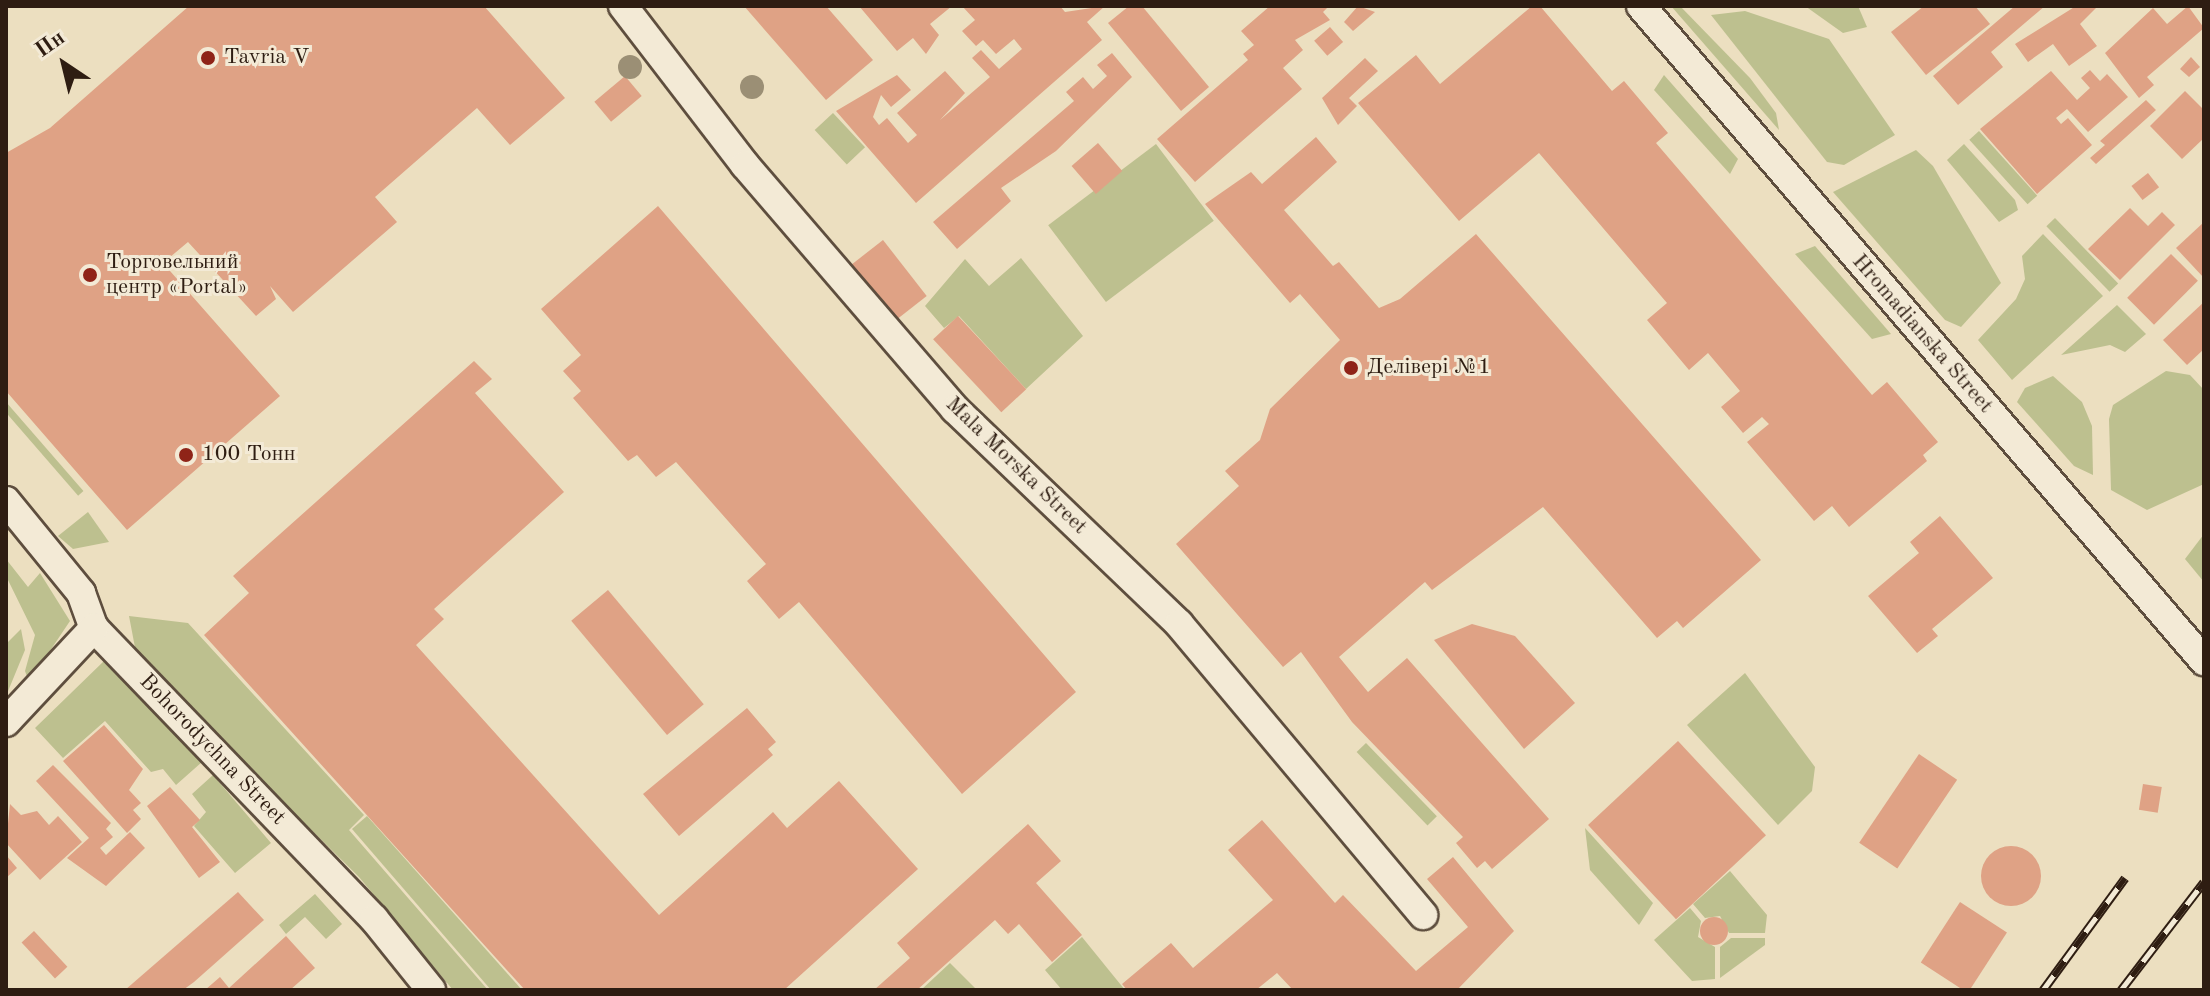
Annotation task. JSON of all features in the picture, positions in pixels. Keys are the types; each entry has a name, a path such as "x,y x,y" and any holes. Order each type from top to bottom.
{"street":[{"name":"Mala Morska Street","path":"623,6 745,165 955,409 1179,624 1423,915"},
{"name":"Hromadianska Street","path":"1641,6 2204,661"},
{"name":"Bohorodychna Street","path":"6,501 81,593 94,628 346,888 431,990"},
{"path":"6,722 94,628"}],"green space":[{"path":"1671,6 1680,6 1750,78 1776,113 1779,130"},
{"path":"1805,6 1858,6 1867,27 1843,33"},
{"path":"1745,11 1829,39 1895,135 1844,165 1827,162 1711,15"},
{"path":"1664,75 1738,159 1730,174 1654,90"},
{"path":"833,113 865,147 847,164 815,130"},
{"path":"1979,131 2037,196 2028,204 1969,140"},
{"path":"1156,144 1214,221 1106,302 1048,225"},
{"path":"1964,144 2015,200 2018,210 1999,222 1947,160"},
{"path":"1916,150 1933,166 2001,283 1961,327 1945,320 1833,192"},
{"path":"2055,218 2118,283 2110,292 2046,226"},
{"path":"2043,234 2103,296 2012,380 1978,340 2016,299 2025,279 2022,256"},
{"path":"1815,246 1891,334 1872,339 1795,254"},
{"path":"1021,258 1083,336 1026,389 959,316 944,328 925,306 965,259 989,286"},
{"path":"2117,305 2146,334 2125,352 2110,345 2061,355"},
{"path":"2166,371 2190,375 2204,390 2204,484 2147,510 2111,490 2109,419 2113,405"},
{"path":"2053,376 2082,402 2092,426 2093,475 2074,466 2017,402 2025,388"},
{"path":"6,402 83,491 78,496 6,413"},
{"path":"88,512 109,542 73,549 58,536"},
{"path":"2204,534 2204,582 2185,559"},
{"path":"6,559 28,587 40,573 70,621 29,682 25,671 35,635 6,576"},
{"path":"129,616 188,623 364,815 349,830 488,990 453,990 359,877 137,658"},
{"path":"21,629 25,650 6,696 6,644"},
{"path":"105,660 202,762 176,785 163,769 151,772 105,721 63,758 35,728"},
{"path":"1745,673 1815,767 1812,791 1778,825 1687,725"},
{"path":"1366,743 1437,816 1428,825 1357,752"},
{"path":"213,775 271,843 235,873 194,826 206,812 192,794"},
{"path":"367,816 522,990 491,990 352,829"},
{"path":"1585,828 1653,903 1639,925 1590,870"},
{"path":"1730,871 1767,915 1765,933 1729,933 1720,916 1705,918 1693,904"},
{"path":"315,894 342,924 326,939 305,917 286,934 279,925"},
{"path":"1690,908 1701,921 1698,937 1715,947 1715,979 1692,981 1654,940"},
{"path":"1082,937 1125,990 1062,990 1045,970"},
{"path":"1731,938 1765,938 1765,945 1720,978 1720,947"},
{"path":"950,963 977,990 921,990"}],"building":[{"name":"Торговельний центр «Portal»","path":"189,6 484,6 565,98 510,145 477,108 375,197 397,222 293,312 270,286 276,299 256,316 188,242 163,263 280,396 127,530 6,391 6,153 50,128"},
{"path":"744,6 826,6 873,60 826,100"},
{"path":"859,6 952,6 930,24 939,35 926,54 913,38 897,51"},
{"path":"962,6 1060,6 1065,12 1105,6 1087,22 1102,40 916,203 836,111 897,75 911,90 891,107 881,95 873,117 879,125 887,118 908,143 917,135 897,113 945,71 965,93 940,120 990,77 972,58 981,50 999,69 1022,49 1014,39 996,54 983,40 976,46 962,31 975,20"},
{"path":"1129,6 1142,6 1209,87 1181,111 1108,23"},
{"path":"1270,6 1329,6 1323,12 1330,20 1295,40 1303,50 1283,68 1302,89 1195,182 1157,139 1248,60 1243,54 1254,45 1241,31"},
{"path":"1358,6 1375,12 1353,31 1344,22"},
{"path":"1532,6 1540,6 1612,91 1624,81 1668,133 1656,143 1872,395 1887,382 1938,442 1923,455 1927,461 1849,527 1832,506 1814,521 1747,442 1769,424 1762,417 1743,433 1721,407 1740,391 1708,353 1689,370 1647,320 1667,303 1539,153 1459,221 1358,103 1416,55 1440,84"},
{"path":"1924,6 1975,6 1990,24 1926,75 1891,32"},
{"path":"2015,6 2045,6 1991,52 2003,67 1958,105 1933,76"},
{"path":"2076,6 2098,6 2080,24 2097,46 2069,66 2053,44 2028,62 2015,44"},
{"path":"2188,6 2204,28 2147,77 2154,85 2139,98 2105,53 2153,8 2167,24"},
{"path":"1330,27 1343,42 1327,56 1314,41"},
{"path":"1112,53 1132,77 1056,151 1001,188 1011,201 957,249 933,222 1074,101 1066,92 1083,77 1093,89 1107,76 1097,65"},
{"path":"2191,57 2200,67 2189,77 2180,69"},
{"path":"1365,58 1378,71 1349,98 1357,106 1338,125 1322,98"},
{"path":"2090,70 2100,81 2107,74 2128,97 2088,132 2067,109 2056,118 2061,124 2068,118 2092,145 2037,194 1980,129 2051,71 2077,100 2090,88 2081,78"},
{"path":"625,76 642,96 611,122 594,102"},
{"path":"2185,91 2204,110 2204,138 2182,159 2150,126"},
{"path":"2146,100 2156,110 2096,164 2090,158 2105,145 2100,141"},
{"path":"1316,137 1337,162 1284,210 1333,266 1339,262 1379,308 1400,299 1476,234 1761,560 1683,628 1677,621 1657,638 1543,507 1432,590 1425,582 1339,657 1368,692 1407,658 1549,819 1492,869 1485,861 1477,868 1456,843 1463,837 1352,722 1301,652 1283,667 1176,544 1239,486 1225,471 1260,440 1270,409 1340,340 1300,294 1290,303 1205,204 1251,172 1262,184"},
{"path":"1098,143 1122,171 1096,194 1072,166"},
{"path":"2148,173 2159,187 2143,200 2131,186"},
{"path":"658,206 1076,692 962,794 799,602 779,619 747,581 766,564 676,462 656,477 637,455 628,461 573,398 581,391 563,371 581,355 541,309"},
{"path":"2130,208 2148,226 2162,212 2175,225 2120,280 2088,249"},
{"path":"2204,222 2204,278 2176,248"},
{"path":"883,240 927,296 890,325 846,269"},
{"path":"2171,254 2198,281 2154,325 2127,298"},
{"path":"2204,302 2204,349 2187,365 2163,340"},
{"path":"958,316 1026,389 1001,412 933,339"},
{"path":"474,361 492,379 475,393 564,492 434,609 444,619 416,645 659,915 773,812 787,828 839,781 918,869 784,990 525,990 204,635 249,593 233,576"},
{"path":"1940,516 1993,578 1932,629 1938,636 1917,653 1868,596 1919,553 1910,542"},
{"path":"608,590 704,704 667,735 571,621"},
{"path":"1472,624 1515,636 1575,703 1524,749 1434,640"},
{"path":"747,708 776,742 768,749 773,755 679,836 643,794"},
{"path":"104,725 143,769 129,790 141,803 133,810 141,819 127,833 63,761"},
{"path":"1678,741 1766,835 1676,919 1588,825"},
{"path":"1919,754 1957,780 1897,868 1859,843"},
{"path":"53,765 111,823 106,829 113,837 100,848 106,855 130,832 145,848 106,886 67,858 89,838 36,781"},
{"path":"2143,784 2162,787 2158,813 2139,810"},
{"path":"170,787 200,820 192,827 220,862 199,878 147,806"},
{"path":"10,804 21,815 37,811 49,825 58,816 82,842 40,880 6,843"},
{"path":"1262,820 1335,903 1343,895 1416,971 1468,927 1427,879 1453,857 1514,931 1457,990 1293,990 1277,973 1256,990 1127,990 1122,984 1171,943 1193,968 1273,900 1228,850"},
{"path":"1028,824 1061,861 1036,883 1082,935 1052,962 1019,924 1008,934 995,920 917,990 874,990 910,958 897,943"},
{"path":"2011,846 2023,848 2032,855 2039,864 2039,888 2032,897 2023,904 2011,906 1999,904 1990,897 1983,888 1981,876 1983,864 1990,855 1999,848"},
{"path":"6,855 17,868 6,878"},
{"path":"238,892 264,920 194,982 183,990 125,990"},
{"path":"1960,902 2007,932 1970,990 1963,990 1921,962"},
{"path":"1714,917 1724,921 1728,931 1724,941 1714,945 1704,941 1700,931 1704,921"},
{"path":"34,931 67,967 55,978 22,943"},
{"path":"286,936 315,968 290,990 205,990 220,977 229,988"}],"railway":[{"path":"2043,990 2125,878"},
{"path":"2121,990 2204,882"}],"place":[{"name":"Tavria V","path":"208,58"},
{"name":"Торговельний центр «Portal»","path":"90,275"},
{"name":"Делівері №1","path":"1351,368"},
{"name":"100 Тонн","path":"186,455"}]}
